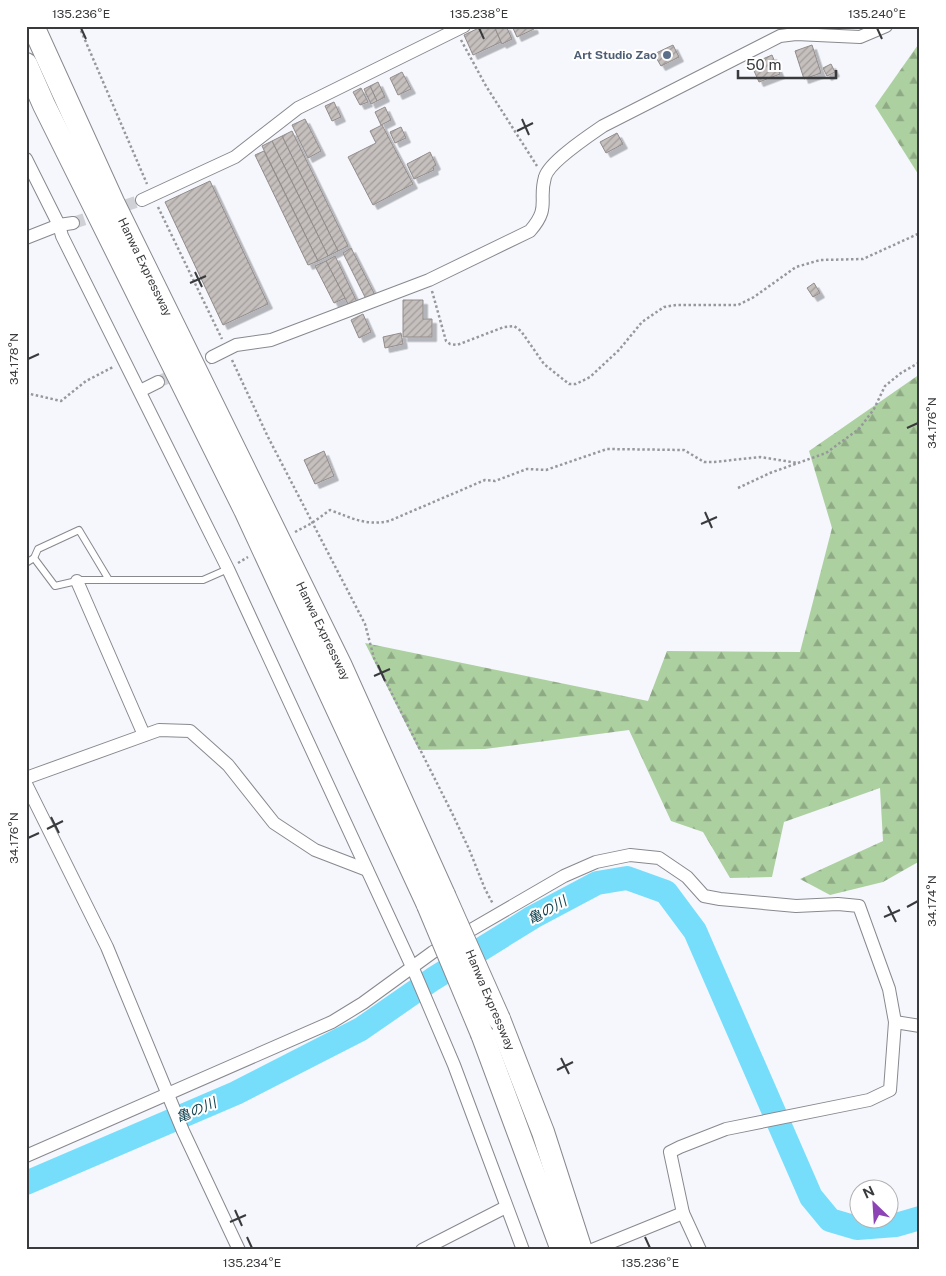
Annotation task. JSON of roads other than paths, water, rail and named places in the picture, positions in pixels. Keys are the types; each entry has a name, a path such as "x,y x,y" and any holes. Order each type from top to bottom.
{"highway":[{"name":"Hanwa Expressway","path":"33,26 113,202 340,664 436,900 482,1034 556,1205 581,1250"},
{"name":"Hanwa Expressway","path":"26,64 44,105 436,900 499,1019 543,1132 562,1250"}],"street":[{"path":"212,357 236,345 271,340 429,280 530,231 538,222 543,211 544,178 548,169 588,136 603,126 780,36 796,34 860,37 886,26"},
{"path":"147,198 235,157 298,108 460,28"},
{"path":"26,159 123,362 140,392 228,569 413,970 454,1065 523,1250"},
{"path":"26,238 59,225 72,223"},
{"path":"140,392 158,382"},
{"path":"77,581 144,735"},
{"path":"239,1250 182,1131 107,946 27,784 159,730 190,731 228,765 274,823 315,850 367,870"},
{"path":"26,1156 332,1022 413,970 433,952 564,876 596,862 630,855 658,858 687,877 704,896 796,906 838,904 859,906 889,989 895,1022 890,1090 869,1100 726,1129 680,1146 670,1152 683,1213 700,1250"},
{"path":"895,1022 920,1026"},
{"path":"422,1250 506,1207"},
{"path":"592,1250 683,1213"}],"lane":[{"path":"26,562 34,558 38,549 79,530 109,580"},
{"path":"34,558 55,586 77,581 203,580 228,569"}],"waterway":[{"name":"亀の川","path":"26,1183 236,1093 361,1029 433,979 533,917 597,883 627,878 666,892 695,931 811,1197 830,1220 857,1228 896,1225 920,1218"}],"tunnel":[{"path":"73,223 142,200"},
{"path":"158,382 212,357"}],"place":[{"name":"Art Studio Zao","path":"667,55"}]}
